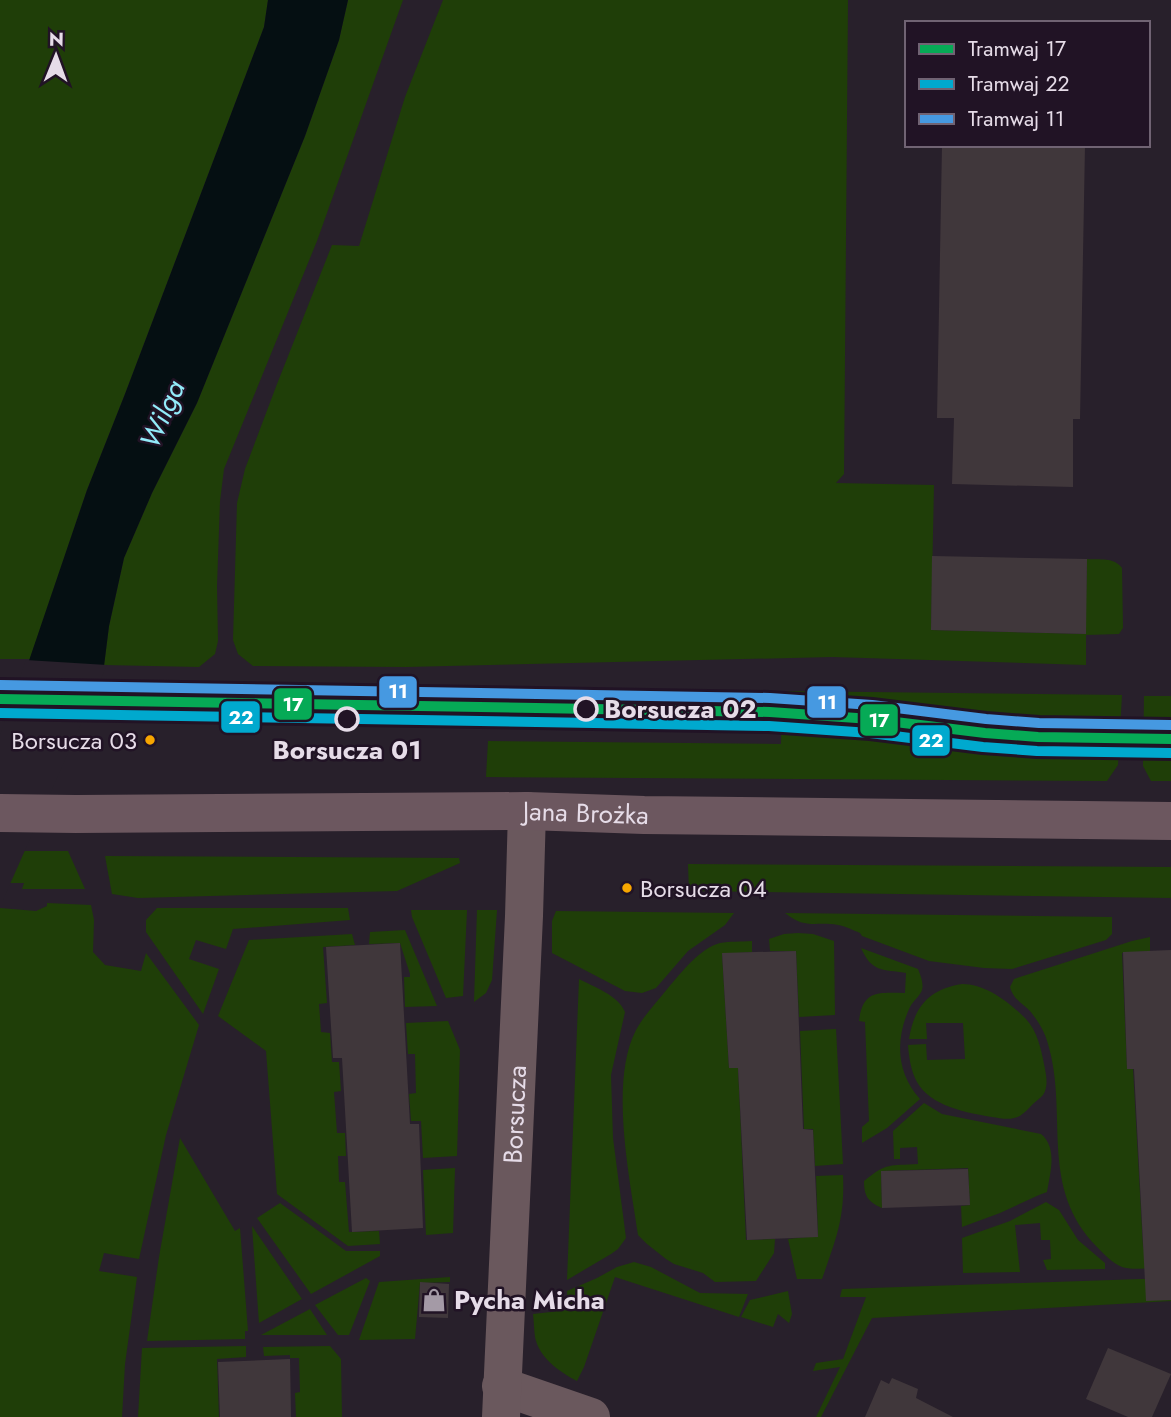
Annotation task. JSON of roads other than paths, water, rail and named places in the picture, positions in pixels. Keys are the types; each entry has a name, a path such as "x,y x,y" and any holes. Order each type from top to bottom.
{"main road":[{"name":"Jana Brożka","path":"0,813 527,811 645,815 1171,821"}],"street":[{"name":"Borsucza","path":"501,1401 527,811"},
{"path":"501,1401 591,1417"}],"water":[{"name":"Wilga","path":"268,0 348,0 339,40 305,136 197,403 152,493 124,558 109,626 104,666 0,746 87,490 264,27"}],"tram line":[{"name":"11","path":"0,685 770,698 872,705 1039,723 1171,725"},
{"name":"17","path":"0,699 770,712 871,719 1038,737 1171,739"},
{"name":"22","path":"0,713 769,726 870,733 1037,751 1171,753"}],"place":[{"name":"Borsucza 02","path":"586,709"},
{"name":"Borsucza 01","path":"347,719"},
{"name":"Borsucza 03","path":"150,740"},
{"name":"Borsucza 04","path":"627,888"},
{"name":"Pycha Micha","path":"434,1300"}]}
